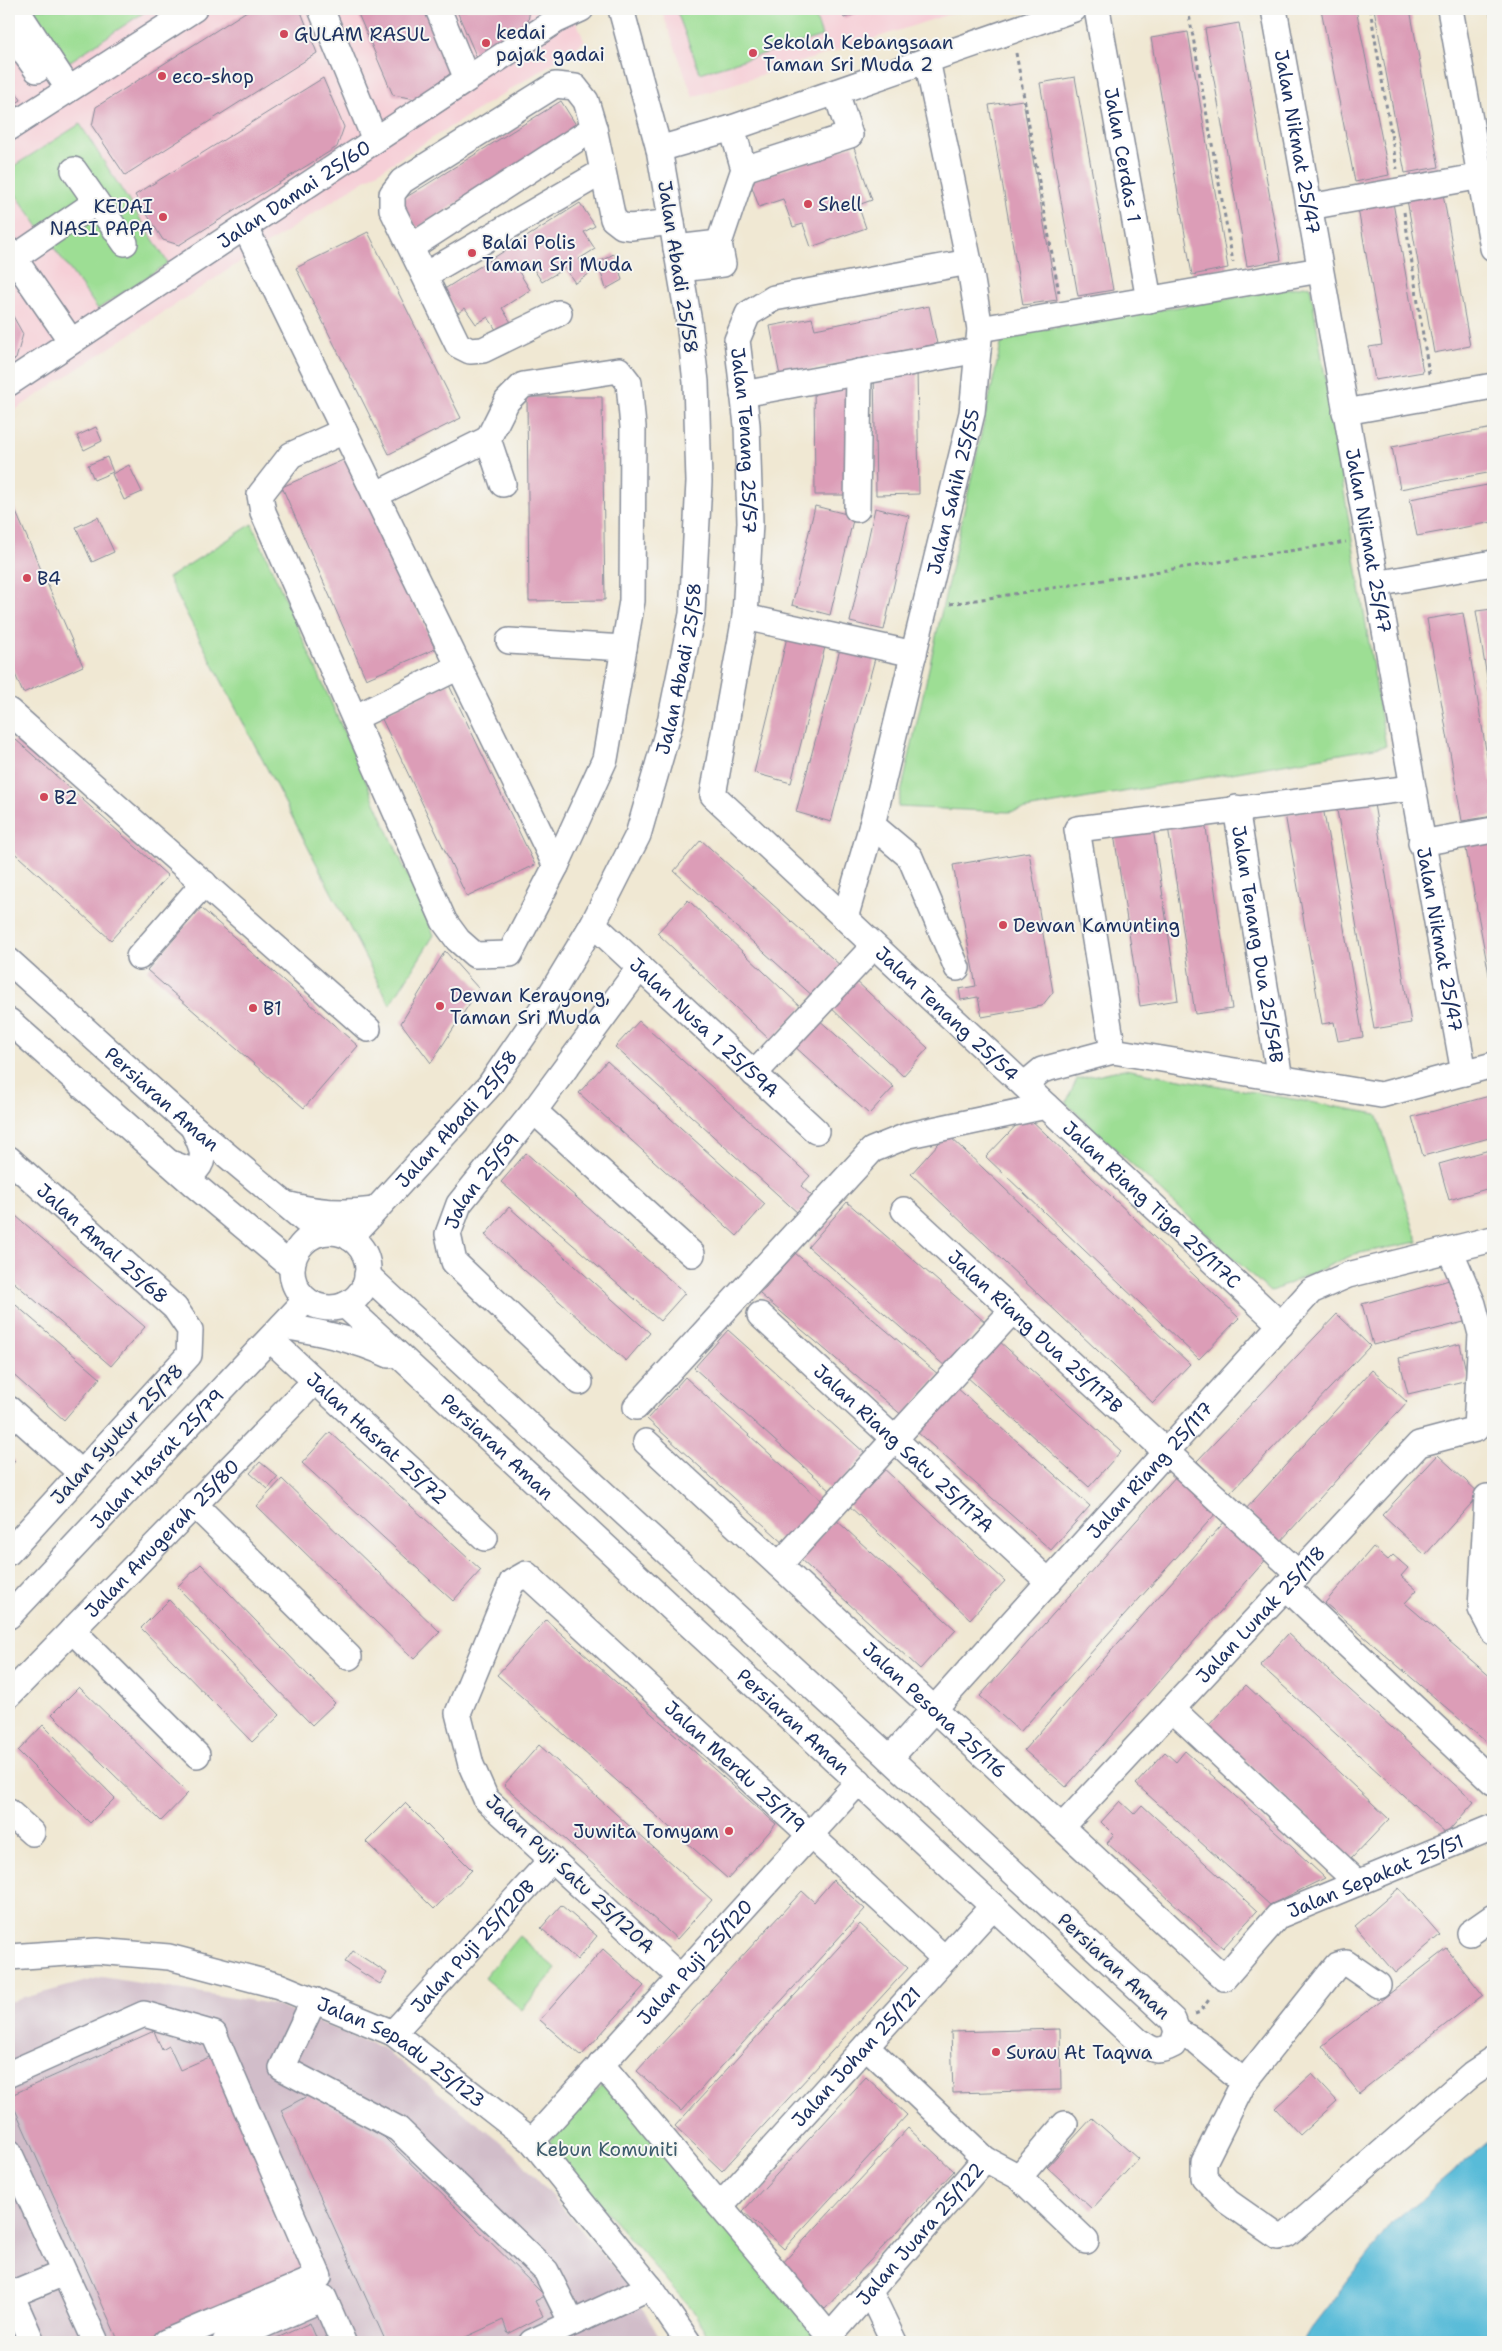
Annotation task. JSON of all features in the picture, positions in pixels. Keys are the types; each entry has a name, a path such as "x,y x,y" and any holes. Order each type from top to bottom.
{"street":[{"path":"16,9 62,93"},
{"path":"9,128 193,9"},
{"path":"321,9 375,140"},
{"path":"438,9 467,79"},
{"name":"Jalan Damai 25/60","path":"9,383 467,79 553,15 581,9"},
{"name":"Jalan Abadi 25/58","path":"350,1238 488,1086 540,1012 593,924 638,835 669,727 692,614 699,482 696,392 689,322 659,149 620,9"},
{"path":"659,149 732,128 1074,9"},
{"name":"Jalan Cerdas 1","path":"1097,9 1149,300"},
{"name":"Jalan Nikmat 25/47","path":"1274,9 1421,843 1464,1073"},
{"path":"1450,9 1487,175 1493,248"},
{"path":"9,31 62,93"},
{"name":"Jalan Sahih 25/55","path":"845,918 872,825 972,414 979,340 969,262 928,60"},
{"path":"559,313 483,350 470,351 458,344 392,209 392,194 402,181 555,86 575,87 586,101 594,128 613,219 622,226 672,222"},
{"path":"744,169 850,135 836,92"},
{"path":"411,247 594,128"},
{"path":"678,259 721,253 744,169 732,128"},
{"path":"74,170 125,243"},
{"path":"425,275 602,172"},
{"path":"1309,206 1487,175"},
{"path":"71,342 11,254 96,202"},
{"path":"245,227 556,866"},
{"name":"Jalan Tenang 25/57","path":"713,795 745,617 750,522 747,425 736,340 748,314 774,298 969,262"},
{"path":"743,394 859,372 979,340 1062,315 1320,270"},
{"path":"344,431 291,455 260,495 263,512 356,717 444,921 458,940 475,955 510,954 556,866 605,759 632,601 633,427 629,384 619,370 523,386 507,401 488,439 375,495"},
{"path":"857,509 859,372"},
{"path":"1345,412 1493,386"},
{"path":"488,439 503,484"},
{"path":"1376,584 1493,563"},
{"path":"745,617 914,654"},
{"path":"509,641 624,648"},
{"path":"356,717 459,667"},
{"path":"10,716 204,883 368,1029"},
{"path":"1113,1051 1077,829 1236,808 1412,788"},
{"name":"Jalan Tenang 25/54","path":"713,795 1024,1085 1042,1070 1113,1051 1381,1095 1493,1066"},
{"name":"Jalan Tenang Dua 25/54B","path":"1236,808 1280,1078"},
{"path":"872,825 910,857 957,968"},
{"path":"1421,843 1493,830"},
{"path":"139,956 204,883"},
{"name":"Jalan Nusa 1 25/59A","path":"593,924 816,1131"},
{"path":"754,1074 874,946"},
{"name":"Persiaran Aman","path":"9,961 193,1127 320,1233"},
{"name":"Jalan 25/59","path":"580,1382 454,1262 448,1234 459,1204 534,1111 640,967"},
{"path":"9,1021 170,1163 292,1267"},
{"name":"Jalan Riang Tiga 25/117C","path":"1024,1085 1281,1325"},
{"path":"636,1407 872,1150 909,1135 1046,1106"},
{"path":"534,1111 692,1254"},
{"path":"170,1163 189,1170 196,1170 202,1164 204,1155 193,1127"},
{"name":"Jalan Amal 25/68","path":"9,1160 175,1308"},
{"path":"285,1204 316,1212 351,1214 375,1210"},
{"name":"Jalan Riang Dua 25/117B","path":"904,1210 1166,1452 1493,1782"},
{"path":"330,1232 350,1238 364,1254 368,1264 364,1288 356,1298 345,1305 325,1308 306,1300 292,1279 292,1267 294,1255 300,1245 320,1233 330,1232"},
{"name":"Jalan Riang 25/117","path":"890,1758 1311,1291 1348,1275 1493,1240"},
{"path":"1450,1250 1473,1304 1481,1334 1486,1426"},
{"name":"Persiaran Aman","path":"345,1305 1137,2040 1152,2050 1162,2051 1173,2045 1175,2026 890,1758 367,1275"},
{"name":"Jalan Hasrat 25/79","path":"9,1616 306,1300"},
{"name":"Jalan Syukur 25/78","path":"9,1552 189,1355 190,1330 175,1308"},
{"path":"779,1565 1013,1310"},
{"name":"Jalan Riang Satu 25/117A","path":"760,1315 1048,1582"},
{"path":"276,1332 328,1334 364,1344 405,1362"},
{"name":"Jalan Hasrat 25/72","path":"276,1332 314,1380 485,1538"},
{"name":"Jalan Anugerah 25/80","path":"9,1695 314,1380"},
{"path":"9,1409 81,1473"},
{"name":"Jalan Lunak 25/118","path":"1062,1828 1419,1444 1486,1426"},
{"name":"Jalan Pesona 25/116","path":"646,1442 1224,1978"},
{"path":"1486,1497 1481,1609 1493,1632"},
{"path":"194,1504 349,1657"},
{"name":"Jalan Merdu 25/119","path":"526,1574 945,1959"},
{"name":"Jalan Puji Satu 25/120A","path":"526,1574 512,1582 458,1713 471,1765 486,1799 680,1978"},
{"path":"699,1634 724,1605"},
{"path":"72,1630 197,1755"},
{"path":"1172,1709 1358,1883"},
{"name":"Jalan Puji 25/120","path":"532,2141 859,1781"},
{"path":"9,1812 32,1833"},
{"name":"Jalan Sepakat 25/51","path":"1224,1978 1278,1916 1493,1827"},
{"name":"Jalan Puji 25/120B","path":"394,2033 552,1859"},
{"name":"Jalan Johan 25/121","path":"720,2206 994,1906"},
{"path":"1470,1933 1493,1917"},
{"name":"Jalan Sepadu 25/123","path":"9,1957 97,1951 169,1957 279,1986 394,2033 532,2141 650,2287 688,2342"},
{"path":"1378,1985 1346,1963 1337,1965 1244,2082 1204,2162 1204,2178 1228,2202 1278,2237 1288,2235 1472,2074 1493,2060"},
{"path":"314,2000 282,2068 398,2129 546,2272 572,2323"},
{"path":"9,2074 144,2014 214,2034 319,2277 166,2342"},
{"path":"1175,2026 1244,2082"},
{"name":"Jalan Juara 25/122","path":"827,2340 985,2159 866,2046"},
{"path":"601,2064 720,2206 827,2340"},
{"path":"1018,2177 1065,2124"},
{"path":"9,2152 96,2342"},
{"path":"985,2159 1018,2177 1086,2241"},
{"path":"32,2342 10,2293 64,2273"},
{"path":"532,2342 650,2287"},
{"path":"869,2290 894,2342"},
{"path":"225,2342 324,2298 343,2342"}],"path":[{"path":"1188,9 1237,284"},
{"path":"1012,30 1062,315"},
{"path":"925,608 1368,538"},
{"path":"1175,2026 1200,2012 1224,1978"}],"shaded area":[{"path":"9,9 572,9 584,41 572,51 357,185 9,414"},
{"name":"Sekolah Kebangsaan Taman Sri Muda 2","path":"661,9 965,9 693,97"},
{"path":"102,1977 272,2004 383,2048 514,2153 629,2285 662,2342 9,2342 9,2002"}],"green space":[{"path":"29,9 149,9 69,62"},
{"path":"676,9 813,9 822,36 700,73"},
{"path":"80,124 168,263 98,309 9,185 9,169"},
{"path":"1310,285 1386,746 1009,812 898,807 1003,336"},
{"path":"252,524 434,935 390,1005 168,578"},
{"path":"1124,1069 1377,1114 1418,1242 1355,1254 1270,1292 1066,1103 1077,1079"},
{"path":"519,1936 556,1969 522,2010 484,1978"},
{"name":"Kebun Komuniti","path":"605,2082 818,2337 812,2342 711,2342 694,2312 547,2144"}],"water":[{"path":"1493,2138 1493,2342 1303,2342 1311,2328 1393,2222"}],"building":[{"path":"250,9 300,9 317,53 125,175 92,126 96,107"},
{"path":"356,9 435,9 459,67 416,99 393,95"},
{"name":"kedai pajak gadai","path":"456,9 530,9 527,28 477,58"},
{"path":"841,9 868,9 844,18"},
{"path":"1321,9 1356,9 1389,175 1355,182"},
{"path":"1374,9 1410,9 1439,167 1405,173"},
{"path":"1489,9 1493,9 1493,26 1492,26"},
{"path":"1239,23 1281,260 1247,266 1205,29"},
{"path":"1188,32 1228,268 1192,275 1151,38"},
{"path":"1075,77 1113,290 1078,296 1040,83"},
{"path":"323,78 344,127 337,147 179,245 163,240 135,195"},
{"path":"9,80 21,100 9,108"},
{"path":"1023,100 1057,300 1023,305 989,105"},
{"path":"561,101 578,128 417,228 400,201"},
{"path":"853,145 872,200 858,205 866,228 811,247 803,224 793,227 783,199 759,207 750,181"},
{"path":"1442,188 1470,346 1434,353 1406,194"},
{"path":"1392,197 1423,372 1375,380 1369,347 1382,345 1357,203"},
{"path":"580,203 595,226 584,232 595,249 579,259 589,274 575,283 565,268 542,282 531,265 519,272 530,290 502,308 512,324 498,333 488,317 476,324 465,308 458,313 443,290"},
{"path":"368,232 461,418 389,454 296,268"},
{"path":"615,253 622,280 606,289 598,263"},
{"path":"929,306 937,344 780,376 770,326 812,318 815,329"},
{"path":"9,309 23,334 16,359 9,362"},
{"path":"874,368 917,368 919,494 876,495"},
{"path":"814,380 851,380 853,495 815,495"},
{"path":"527,397 602,397 605,600 529,601"},
{"path":"96,427 102,441 84,450 77,436"},
{"path":"1493,428 1493,472 1400,489 1392,447"},
{"path":"107,457 113,472 94,480 88,465"},
{"path":"350,457 435,649 366,679 282,487"},
{"path":"129,465 142,492 124,500 112,474"},
{"path":"1493,484 1493,522 1417,536 1410,499"},
{"name":"B4","path":"9,496 83,666 23,693 9,660"},
{"path":"815,506 854,516 830,615 792,605"},
{"path":"875,508 909,516 884,630 850,622"},
{"path":"98,517 114,552 92,562 76,527"},
{"path":"1493,609 1493,707 1492,707 1476,611"},
{"path":"1463,613 1493,792 1493,816 1462,821 1427,619"},
{"path":"790,625 828,635 791,783 754,773"},
{"path":"843,638 878,647 831,822 796,812"},
{"path":"448,683 535,865 467,897 380,715"},
{"name":"B2","path":"15,739 168,876 111,940 9,848 9,747"},
{"path":"1373,798 1411,1023 1374,1029 1336,804"},
{"path":"1323,807 1363,1037 1338,1041 1334,1022 1322,1024 1285,814"},
{"path":"1205,821 1232,1009 1195,1014 1168,826"},
{"path":"1153,828 1178,1000 1140,1006 1114,834"},
{"path":"1493,833 1493,990 1492,991 1464,838"},
{"path":"701,840 842,967 815,998 674,871"},
{"name":"Dewan Kamunting","path":"1029,852 1053,992 1042,1006 982,1017 978,997 961,1000 959,989 976,986 953,865"},
{"path":"688,900 802,1008 771,1041 657,933"},
{"name":"B1","path":"201,908 358,1046 304,1108 147,970"},
{"name":"Dewan Kerayong, Taman Sri Muda","path":"445,951 479,989 431,1063 401,1023"},
{"path":"853,978 928,1048 903,1076 828,1005"},
{"path":"817,1018 894,1087 869,1114 793,1045"},
{"path":"639,1021 810,1176 801,1186 813,1197 799,1214 615,1047"},
{"path":"607,1061 765,1204 737,1236 579,1093"},
{"path":"1493,1095 1493,1137 1423,1156 1412,1117"},
{"path":"1026,1115 1239,1318 1199,1359 986,1157"},
{"path":"947,1134 1190,1364 1153,1403 911,1174"},
{"path":"1493,1149 1493,1187 1449,1200 1439,1164"},
{"path":"526,1153 685,1293 660,1321 501,1182"},
{"path":"847,1202 985,1322 946,1367 808,1247"},
{"path":"509,1207 650,1333 626,1361 485,1235"},
{"path":"9,1210 145,1327 111,1366 9,1278"},
{"path":"795,1253 939,1375 904,1417 760,1294"},
{"path":"1453,1279 1464,1322 1373,1345 1362,1304"},
{"path":"9,1299 100,1378 64,1420 9,1371"},
{"path":"1337,1314 1370,1346 1230,1493 1197,1461"},
{"path":"728,1330 866,1454 832,1492 694,1368"},
{"path":"998,1340 1121,1451 1089,1487 966,1376"},
{"path":"1460,1344 1468,1380 1408,1394 1399,1358"},
{"path":"1372,1370 1407,1402 1280,1542 1245,1510"},
{"path":"685,1377 825,1504 787,1546 647,1419"},
{"path":"956,1387 1090,1506 1051,1550 917,1432"},
{"path":"330,1432 481,1570 453,1601 302,1463"},
{"path":"1438,1455 1480,1494 1425,1555 1382,1515"},
{"path":"9,1456 15,1461 9,1468"},
{"path":"260,1462 278,1477 268,1489 250,1473"},
{"path":"881,1466 1005,1581 970,1619 847,1504"},
{"path":"1177,1475 1217,1512 1020,1732 980,1696"},
{"path":"282,1479 440,1632 414,1659 257,1506"},
{"path":"835,1519 956,1630 920,1669 800,1559"},
{"path":"1227,1519 1269,1556 1066,1787 1024,1750"},
{"path":"1373,1547 1388,1560 1393,1555 1408,1568 1401,1576 1417,1590 1405,1603 1493,1679 1493,1748 1325,1603"},
{"path":"201,1564 335,1703 312,1725 177,1587"},
{"path":"169,1600 280,1715 252,1742 141,1628"},
{"path":"546,1620 776,1824 728,1879 497,1675"},
{"path":"1288,1634 1474,1802 1446,1834 1260,1665"},
{"path":"1246,1685 1389,1819 1351,1859 1208,1726"},
{"path":"79,1687 188,1793 161,1821 52,1714"},
{"path":"43,1725 115,1798 90,1823 18,1751"},
{"path":"539,1745 712,1900 677,1939 504,1785"},
{"path":"1185,1751 1325,1878 1270,1905 1136,1784 1165,1752 1176,1762"},
{"path":"1120,1801 1134,1814 1142,1805 1257,1911 1223,1948 1107,1843 1114,1835 1101,1822"},
{"path":"405,1803 472,1870 434,1909 366,1842"},
{"path":"833,1880 865,1909 681,2111 637,2071 802,1891 814,1902"},
{"path":"1399,1888 1440,1935 1395,1973 1355,1926"},
{"path":"561,1905 597,1936 577,1960 541,1928"},
{"path":"860,1924 908,1968 722,2171 675,2126"},
{"path":"603,1949 644,1986 581,2056 540,2020"},
{"path":"1447,1949 1483,1995 1359,2093 1322,2046"},
{"path":"353,1951 387,1973 380,1984 345,1962"},
{"path":"1060,2029 1061,2090 953,2093 951,2032"},
{"path":"154,2031 162,2050 169,2046 180,2070 214,2055 311,2270 151,2342 119,2342 9,2096"},
{"path":"1312,2074 1337,2101 1300,2135 1275,2108"},
{"path":"866,2077 907,2115 784,2249 743,2211"},
{"path":"309,2095 384,2137 545,2296 535,2301 543,2316 508,2334 503,2320 455,2342 386,2342 281,2110"},
{"path":"1092,2118 1138,2159 1092,2209 1047,2167"},
{"path":"908,2128 954,2171 825,2309 780,2266"},
{"path":"310,2323 318,2342 268,2342"}],"place":[{"name":"GULAM RASUL","path":"284,34"},
{"name":"kedai pajak gadai","path":"486,43"},
{"name":"Sekolah Kebangsaan Taman Sri Muda 2","path":"753,53"},
{"name":"eco-shop","path":"162,76"},
{"name":"Shell","path":"808,204"},
{"name":"KEDAI NASI PAPA","path":"163,217"},
{"name":"Balai Polis Taman Sri Muda","path":"472,253"},
{"name":"B4","path":"27,578"},
{"name":"B2","path":"44,797"},
{"name":"Dewan Kamunting","path":"1003,925"},
{"name":"Dewan Kerayong, Taman Sri Muda","path":"440,1006"},
{"name":"B1","path":"253,1008"},
{"name":"Juwita Tomyam","path":"729,1831"},
{"name":"Surau At Taqwa","path":"996,2052"}]}
